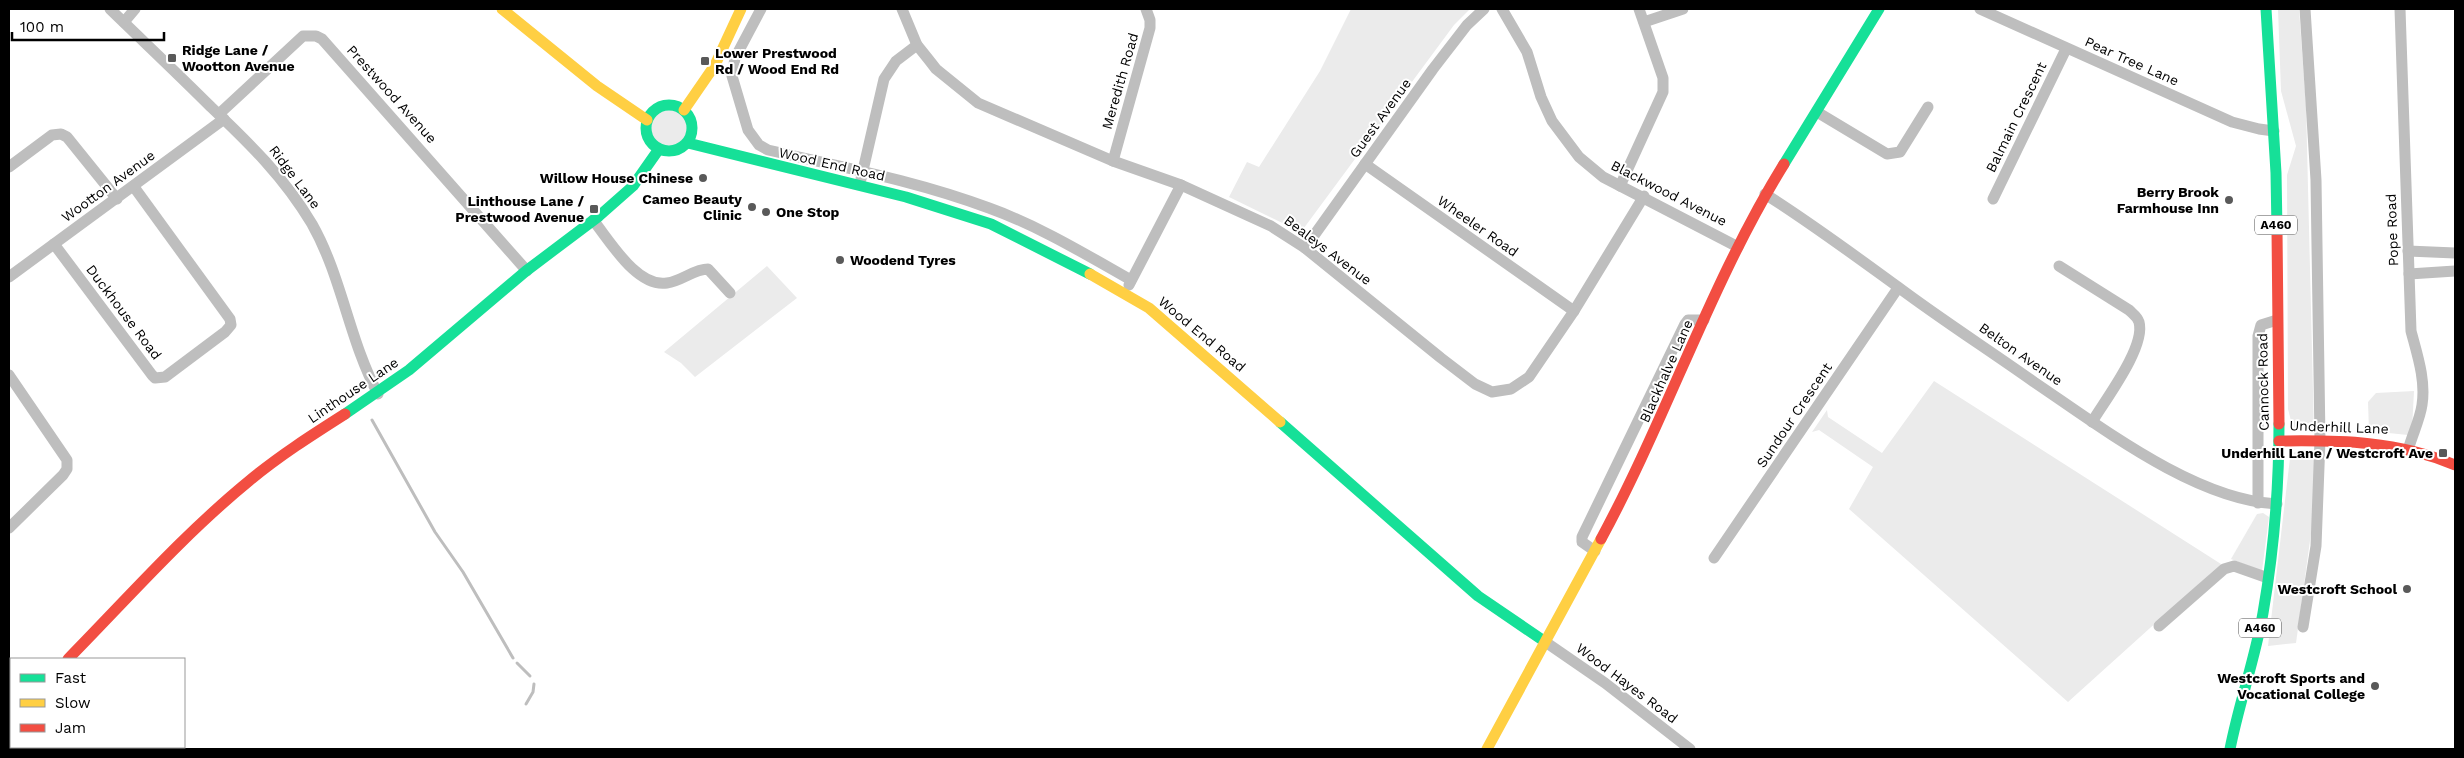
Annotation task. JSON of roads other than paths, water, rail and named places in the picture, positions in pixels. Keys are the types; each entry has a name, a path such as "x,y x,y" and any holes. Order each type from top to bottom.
{"main road":[{"path":"502,9 597,86 647,120"},
{"path":"684,110 715,65 741,9"},
{"name":"Blackhalve Lane","path":"1487,749 1544,641 1632,484 1704,320 1738,246 1765,194 1879,9"},
{"name":"Cannock Road","path":"2230,749 2236,717 2257,645 2277,504 2278,441 2274,131 2266,9"},
{"path":"662,105 676,105 684,110 692,124 688,142 672,151 659,149 648,139 646,132 647,120 651,112 662,105"},
{"name":"Wood End Road","path":"688,142 692,146 946,208 991,224 1067,261 1149,308 1206,355 1341,478 1478,596 1544,641"},
{"name":"Linthouse Lane","path":"69,658 238,490 279,458 378,394 418,364 527,270 592,220 632,186 652,162 659,149"},
{"name":"Underhill Lane","path":"2278,441 2364,441 2409,447 2455,465"}],"street":[{"name":"Ridge Lane","path":"110,9 249,142 292,192 312,225 332,266 367,374 378,394"},
{"path":"124,22 135,9"},
{"path":"761,9 735,58 732,76 753,138 759,145 768,150 926,187 990,208 1034,228 1131,280"},
{"name":"Bealeys Avenue","path":"902,9 918,45 936,69 978,103 1113,161 1181,185 1271,226 1305,248 1475,384 1492,392 1511,389 1529,377 1574,311 1644,196"},
{"name":"Meredith Road","path":"1113,161 1150,28 1150,20 1146,9"},
{"name":"Guest Avenue","path":"1305,248 1467,25 1484,9"},
{"name":"Blackwood Avenue","path":"1502,9 1521,38 1541,97 1558,130 1579,156 1603,177 1644,196 1738,246"},
{"path":"1620,186 1663,92 1663,78 1639,9"},
{"path":"1644,22 1683,9"},
{"name":"Pear Tree Lane","path":"1980,9 2232,122 2274,131"},
{"path":"2303,627 2316,546 2320,440 2316,180 2305,9"},
{"name":"Pope Road","path":"2400,9 2411,331 2422,376 2422,405 2409,447"},
{"name":"Prestwood Avenue","path":"222,117 303,36 316,36 322,39 527,270"},
{"path":"859,186 884,80 896,61 918,45"},
{"name":"Balmain Crescent","path":"1993,199 2066,49"},
{"path":"1817,112 1887,154 1900,152 1928,107"},
{"name":"Wootton Avenue","path":"9,277 134,187 222,117"},
{"path":"9,166 52,135 61,134 67,137 116,199"},
{"name":"Wheeler Road","path":"1365,164 1574,311"},
{"path":"1124,294 1181,185"},
{"name":"Duckhouse Road","path":"54,244 152,375 155,378 165,377 226,332 231,325 230,319 134,187"},
{"name":"Belton Avenue","path":"1765,194 1816,227 1898,288 2092,422 2176,472 2234,497 2258,503 2277,504"},
{"path":"592,220 642,277 660,284 683,279 701,269 708,269 730,293"},
{"path":"2408,251 2455,253"},
{"path":"2055,264 2129,310 2136,316 2139,322 2140,328 2134,350 2092,422"},
{"path":"2409,274 2455,270"},
{"name":"Sundour Crescent","path":"1714,558 1898,288"},
{"path":"1595,551 1582,542 1582,537 1685,324 1688,320 1704,320"},
{"path":"2258,503 2258,336 2261,325 2277,320"},
{"path":"9,375 67,460 67,468 63,475 9,528"},
{"path":"2160,626 2224,569 2234,566 2268,578"},
{"name":"Wood Hayes Road","path":"1544,641 1605,683 1690,749"}],"waterway":[{"path":"372,420 435,532 463,572 513,658"},
{"path":"517,663 530,676"},
{"path":"526,704 533,692 534,684"}],"place":[{"name":"Ridge Lane / Wootton Avenue","path":"172,58"},
{"name":"Lower Prestwood Rd / Wood End Rd","path":"705,61"},
{"name":"Willow House Chinese","path":"703,178"},
{"name":"Berry Brook Farmhouse Inn","path":"2229,200"},
{"name":"Cameo Beauty Clinic","path":"752,207"},
{"name":"Linthouse Lane / Prestwood Avenue","path":"594,209"},
{"name":"One Stop","path":"766,212"},
{"name":"Woodend Tyres","path":"840,260"},
{"name":"Underhill Lane / Westcroft Ave","path":"2443,453"},
{"name":"Westcroft School","path":"2407,589"},
{"name":"Westcroft Sports and Vocational College","path":"2375,686"}]}
